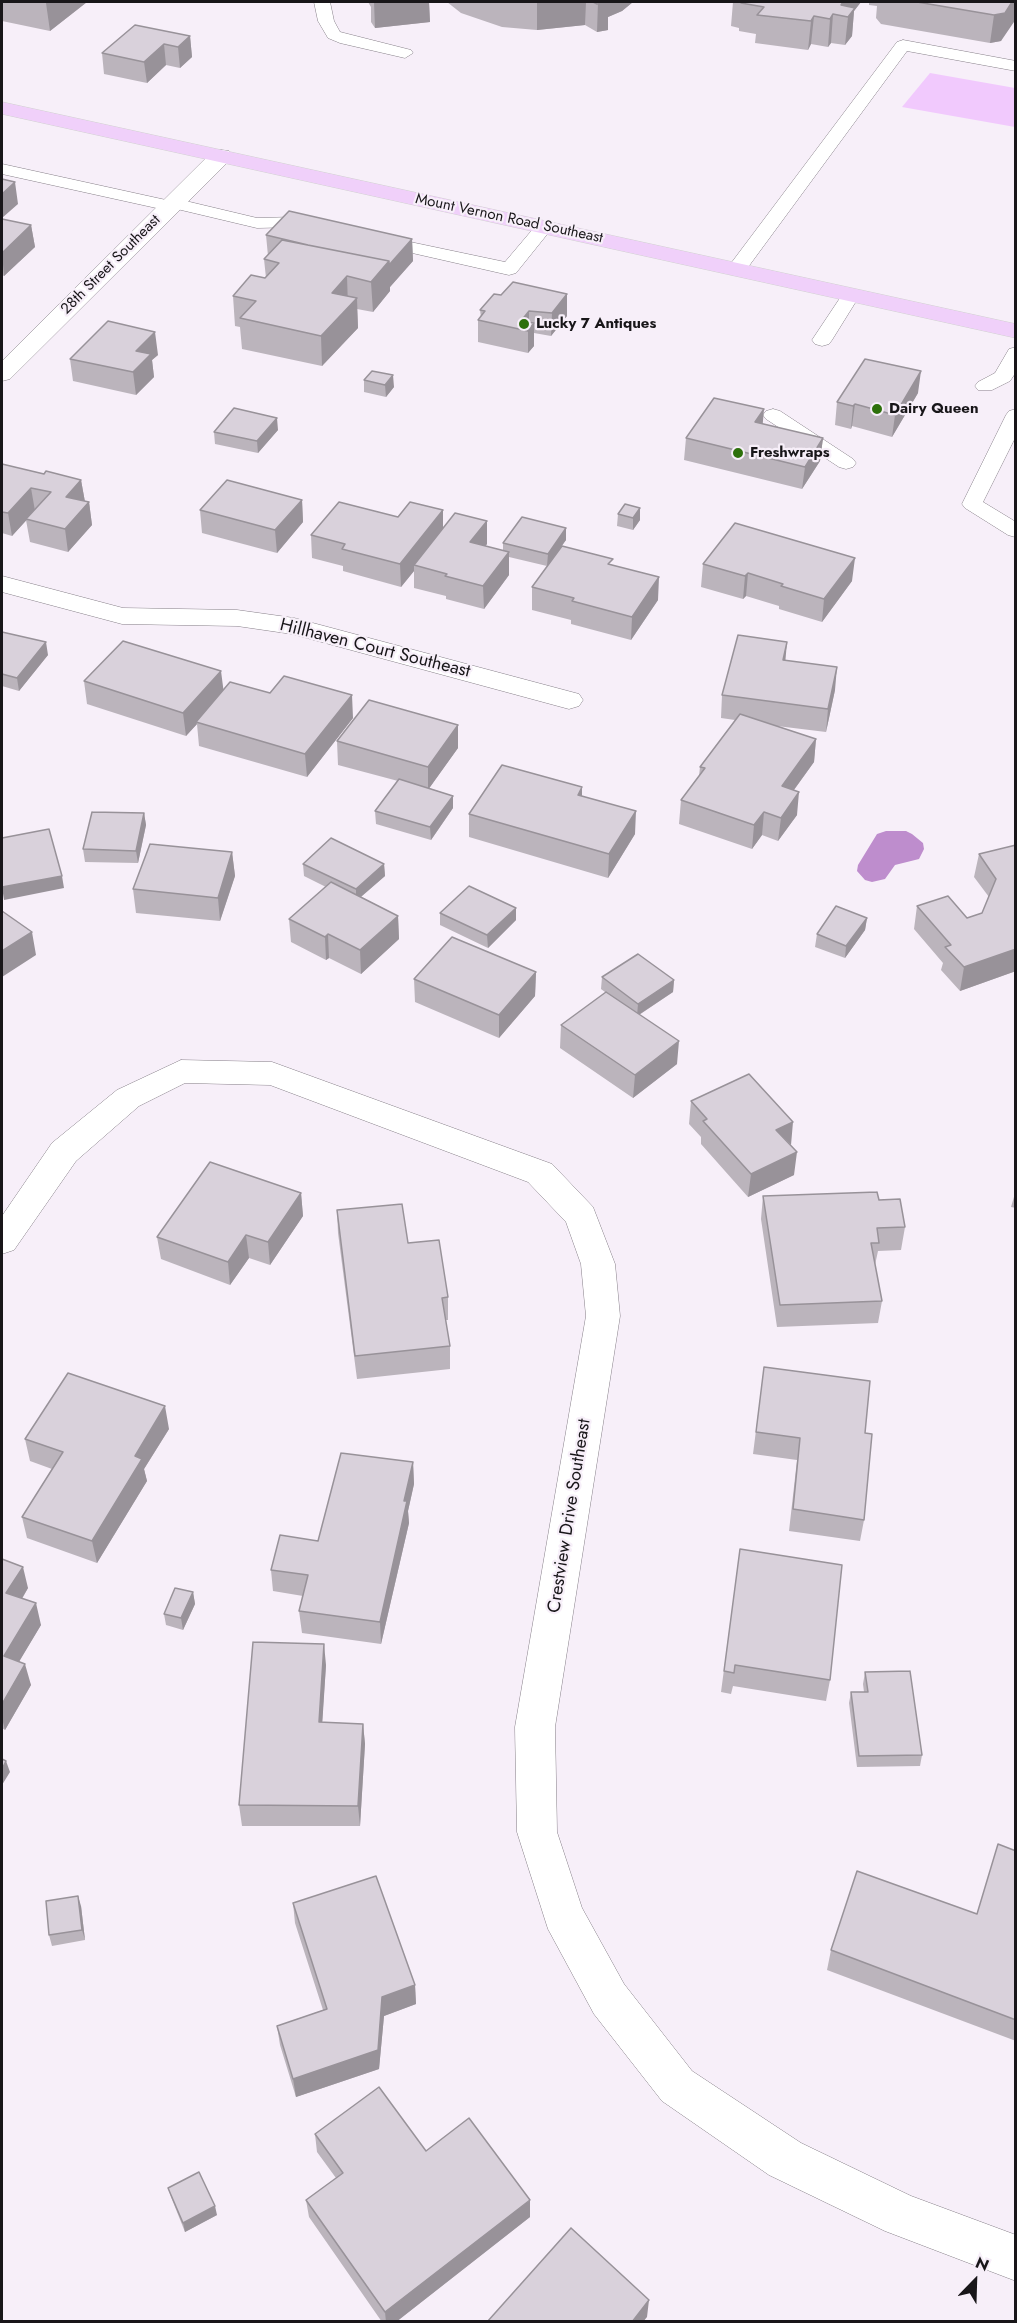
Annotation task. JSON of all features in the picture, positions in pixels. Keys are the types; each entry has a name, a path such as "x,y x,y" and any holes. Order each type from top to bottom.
{"main road":[{"name":"Mount Vernon Road Southeast","path":"2,108 1016,331"}],"street":[{"name":"28th Street Southeast","path":"2,374 221,156"},
{"name":"Hillhaven Court Southeast","path":"2,584 122,616 237,618 294,626 569,700"},
{"name":"Crestview Drive Southeast","path":"2,1241 64,1152 128,1098 181,1071 272,1074 540,1173 581,1216 597,1264 603,1316 536,1727 537,1832 563,1915 609,1999 677,2085 785,2159 901,2215 1016,2258"}],"lane":[{"path":"322,2 326,21 334,35 405,54"},
{"path":"736,270 903,45 1016,66"},
{"path":"2,169 257,223 296,222 329,230"},
{"path":"363,237 509,269 544,227"},
{"path":"822,340 851,295"},
{"path":"986,386 1003,377 1016,354"},
{"path":"773,415 846,463"},
{"path":"1016,415 972,504 1016,531"}],"shaded area":[{"path":"930,73 1015,88 1015,127 902,107"},
{"path":"886,831 906,831 923,843 924,849 919,859 895,865 885,879 872,882 865,880 857,871 858,865 877,834"}],"building":[{"path":"742,2 843,2 841,5 855,8 848,17 833,14 830,19 814,16 811,21 757,15 764,7"},
{"path":"917,2 1012,2 1005,13 994,15"},
{"path":"135,25 190,36 178,47 164,44 144,62 102,53"},
{"path":"2,179 15,182 2,194"},
{"path":"289,211 412,239 389,265 389,261 266,235"},
{"path":"2,219 31,225 2,253"},
{"path":"282,240 389,261 371,282 347,276 332,293 357,298 321,336 240,318 256,301 233,296 251,275 265,278 279,263 264,259"},
{"path":"513,282 567,294 552,313 529,311 521,321 534,323 528,331 478,320 485,311 480,310 494,294 501,295"},
{"path":"108,321 155,332 136,351 151,354 133,372 70,359"},
{"path":"865,359 921,371 895,415 855,404 853,406 837,402"},
{"path":"372,371 393,375 385,385 364,380"},
{"path":"714,398 764,409 755,422 823,438 805,467 686,438"},
{"path":"234,408 277,418 257,441 214,432"},
{"path":"2,464 44,474 46,471 81,480 66,497 89,502 65,529 26,519 51,492 31,488 8,513 2,512"},
{"path":"227,480 302,500 275,530 200,510"},
{"path":"339,502 398,517 410,502 443,510 400,564 342,549 345,544 311,535"},
{"path":"625,504 640,508 633,518 618,514"},
{"path":"455,513 487,521 470,542 509,552 483,586 414,565"},
{"path":"522,517 566,528 548,554 503,543"},
{"path":"735,523 855,558 824,599 748,573 745,576 703,564"},
{"path":"562,546 613,559 608,564 659,577 632,617 572,601 574,598 532,587"},
{"path":"2,632 46,642 17,678 2,674"},
{"path":"738,635 787,642 783,660 837,667 828,709 722,695"},
{"path":"123,641 221,671 183,713 84,681"},
{"path":"284,676 352,695 305,754 196,722 230,682 270,693"},
{"path":"369,700 458,725 428,767 337,741"},
{"path":"740,714 816,739 782,786 799,792 781,818 764,812 754,825 681,800 705,768 700,767"},
{"path":"502,765 582,787 578,795 636,811 609,854 469,814"},
{"path":"399,779 453,796 430,827 375,811"},
{"path":"92,812 144,813 136,851 83,849"},
{"path":"49,829 62,876 2,887 2,838"},
{"path":"331,838 384,864 356,889 303,864"},
{"path":"150,844 232,852 218,898 133,889"},
{"path":"1016,845 1016,949 964,967 945,947 951,945 917,906 948,896 967,918 982,913 996,879 979,854"},
{"path":"331,882 398,916 360,950 328,934 325,937 289,919"},
{"path":"469,886 516,908 487,935 440,913"},
{"path":"836,906 867,918 846,946 817,934"},
{"path":"2,911 32,932 2,951"},
{"path":"452,937 536,972 499,1015 414,979"},
{"path":"638,954 674,980 638,1004 602,977"},
{"path":"606,992 679,1041 635,1075 561,1025"},
{"path":"749,1074 793,1122 776,1130 797,1152 751,1174 703,1121 707,1119 691,1101"},
{"path":"210,1162 301,1193 268,1242 246,1235 228,1262 157,1237"},
{"path":"877,1192 879,1200 900,1199 905,1227 877,1228 879,1243 871,1243 882,1301 780,1305 763,1196"},
{"path":"402,1204 408,1243 439,1240 448,1297 442,1298 450,1346 355,1356 337,1210"},
{"path":"764,1367 870,1381 865,1433 872,1434 864,1520 793,1509 800,1438 756,1432"},
{"path":"68,1373 165,1406 135,1456 142,1459 92,1541 22,1517 63,1452 25,1439"},
{"path":"341,1453 413,1462 404,1501 407,1501 380,1622 299,1611 308,1575 271,1570 280,1535 318,1541"},
{"path":"740,1549 842,1565 830,1680 735,1665 734,1673 724,1671"},
{"path":"2,1559 23,1567 6,1593 36,1603 4,1656 25,1664 2,1704"},
{"path":"175,1588 193,1592 181,1618 164,1614"},
{"path":"253,1642 324,1644 319,1722 363,1724 358,1806 239,1805"},
{"path":"910,1671 922,1755 859,1756 851,1692 868,1692 865,1672"},
{"path":"998,1844 1016,1851 1016,2020 831,1950 857,1871 977,1914"},
{"path":"376,1876 415,1985 382,1997 378,2050 293,2079 277,2026 327,2009 293,1903"},
{"path":"78,1896 82,1930 49,1935 46,1901"},
{"path":"379,2087 426,2151 469,2118 530,2200 385,2312 306,2200 343,2173 315,2134"},
{"path":"199,2172 215,2206 183,2223 168,2188"},
{"path":"571,2228 649,2300 632,2322 487,2322"}],"place":[{"name":"Lucky 7 Antiques","path":"524,324"},
{"name":"Dairy Queen","path":"877,409"},
{"name":"Freshwraps","path":"738,453"}]}
